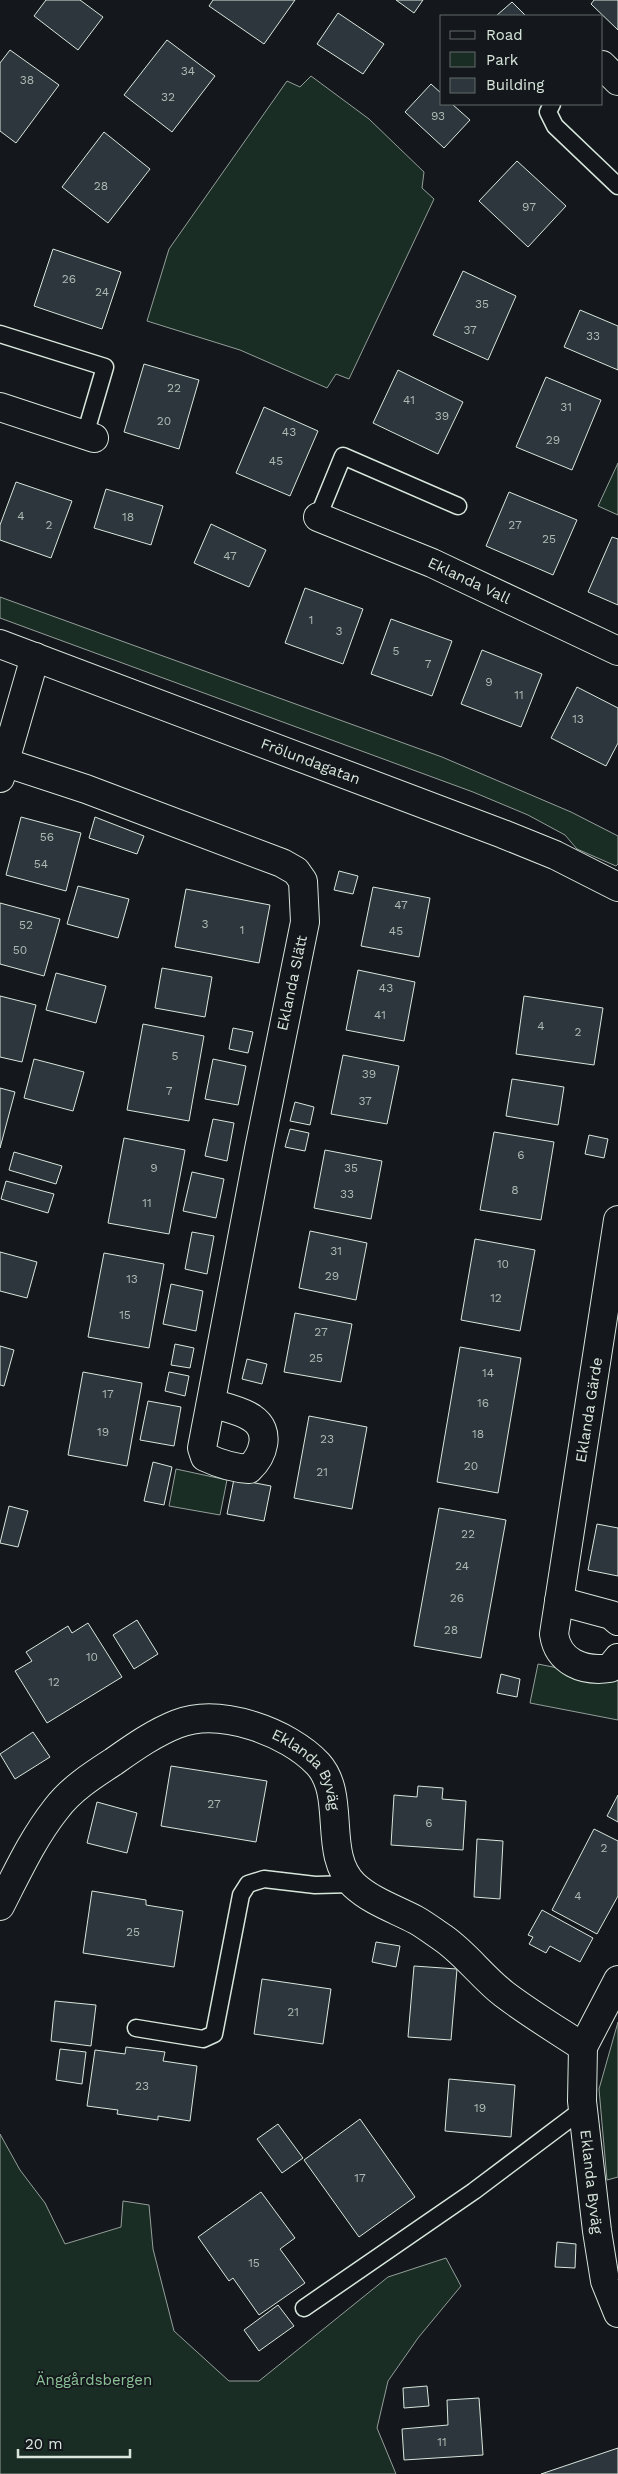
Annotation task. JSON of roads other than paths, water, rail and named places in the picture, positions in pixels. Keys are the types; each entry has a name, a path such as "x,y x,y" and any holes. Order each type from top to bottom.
{"street":[{"path":"603,66 618,81"},
{"path":"0,407 90,437"},
{"name":"Eklanda Vall","path":"318,517 432,563 618,651"},
{"name":"Frölundagatan","path":"0,644 503,834 555,855 618,887"},
{"name":"Eklanda Slätt","path":"34,657 2,770 86,788 282,863 296,871 302,882 305,922 258,1149 211,1403"},
{"name":"Eklanda Gärde","path":"618,1220 554,1634 556,1645 564,1658 578,1666 598,1670 610,1668 618,1658"},
{"path":"559,1601 611,1615 618,1621"},
{"name":"Eklanda Byväg","path":"0,1906 31,1847 56,1808 73,1790 145,1740 179,1723 203,1720 234,1721 262,1728 298,1746 319,1765 330,1788 338,1851 353,1884 375,1900 418,1920 456,1947 503,1993 583,2047"},
{"name":"Eklanda Byväg","path":"618,1980 583,2047 583,2109 590,2186 618,2313"}],"lane":[{"path":"552,105 548,112 555,126 618,186"},
{"path":"0,334 105,368 90,437"},
{"path":"318,517 343,456 458,506"},
{"path":"136,2028 203,2039 214,2034 241,1895 248,1884 264,1879 315,1885 353,1884"},
{"path":"304,2308 474,2191 583,2109"}],"park label":[{"name":"Änggårdsbergen","path":"94,2380"}]}
